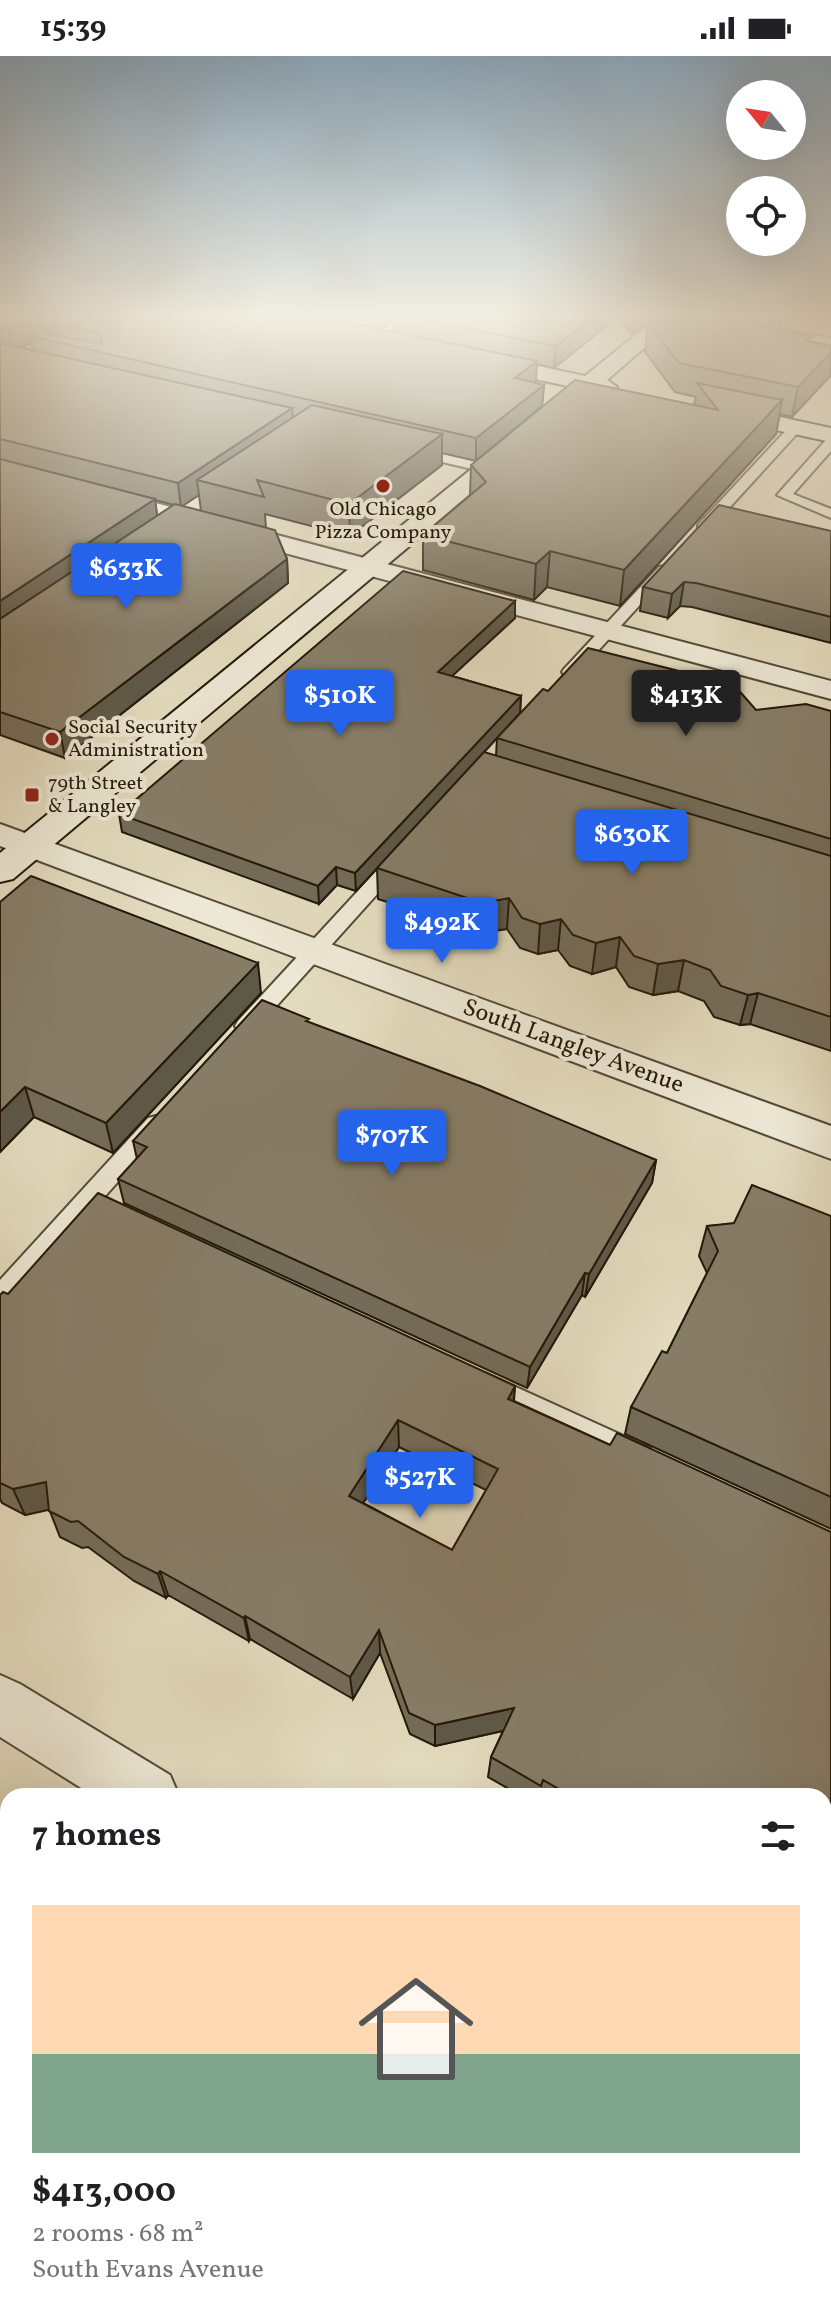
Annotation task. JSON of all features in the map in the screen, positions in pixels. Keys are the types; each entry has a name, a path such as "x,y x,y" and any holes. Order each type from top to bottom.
{"main road":[{"path":"0,871 16,840 366,566 540,423"},
{"path":"777,423 831,435"},
{"path":"0,469 170,524 366,566 831,690"},
{"name":"South Langley Avenue","path":"16,840 831,1143"},
{"path":"0,1704 136,1788"}],"lane":[{"path":"553,690 684,548 718,522 797,427"},
{"path":"831,443 784,495 831,514"},
{"path":"400,448 485,468"},
{"path":"170,524 203,502"},
{"path":"232,1040 416,840"},
{"path":"0,1297 170,1108"},
{"path":"88,1200 116,1213"},
{"path":"459,1373 659,1466"}],"building":[{"path":"0,423 269,423 178,483 0,439"},
{"path":"285,423 392,423 442,434 349,504 257,480 264,497 197,480"},
{"path":"410,423 495,423 476,438"},
{"path":"523,423 761,423 624,570 550,551 536,564 423,535 486,482 471,465"},
{"path":"0,459 155,499 0,601"},
{"path":"175,504 275,530 287,559 60,732 0,712 0,619"},
{"path":"719,505 831,531 831,617 696,583 684,582 672,594 643,587"},
{"path":"403,571 515,601 438,672 521,696 355,873 336,867 318,886 119,814"},
{"path":"588,648 734,685 756,710 806,704 831,711 831,839 497,738 543,689 548,691"},
{"path":"484,752 831,856 831,1017 758,993 748,995 721,986 710,970 684,960 658,964 634,956 620,937 596,943 573,935 561,919 540,924 522,918 509,898 482,903 377,868"},
{"path":"31,876 258,963 106,1123 25,1087 0,1112 0,902"},
{"path":"262,1000 309,1019 306,1021 480,1086 656,1160 530,1367 118,1179 147,1147 133,1141"},
{"path":"752,1185 831,1216 831,1497 631,1407 662,1351 667,1353 718,1251 707,1226 734,1223"},
{"path":"98,1193 515,1386 508,1399 610,1445 617,1433 831,1532 831,1788 557,1788 543,1780 541,1786 491,1757 514,1708 435,1725 409,1713 379,1630 350,1677 245,1616 160,1571 158,1574 124,1557 78,1521 71,1522 49,1511 46,1482 13,1489 0,1483 0,1295 3,1292 8,1294","holes":["398,1420 498,1469 452,1550 349,1496"]}],"place":[{"name":"Old Chicago Pizza Company","path":"383,486"},
{"name":"Social Security Administration","path":"52,739"},
{"name":"79th Street & Langley","path":"32,795"}]}
